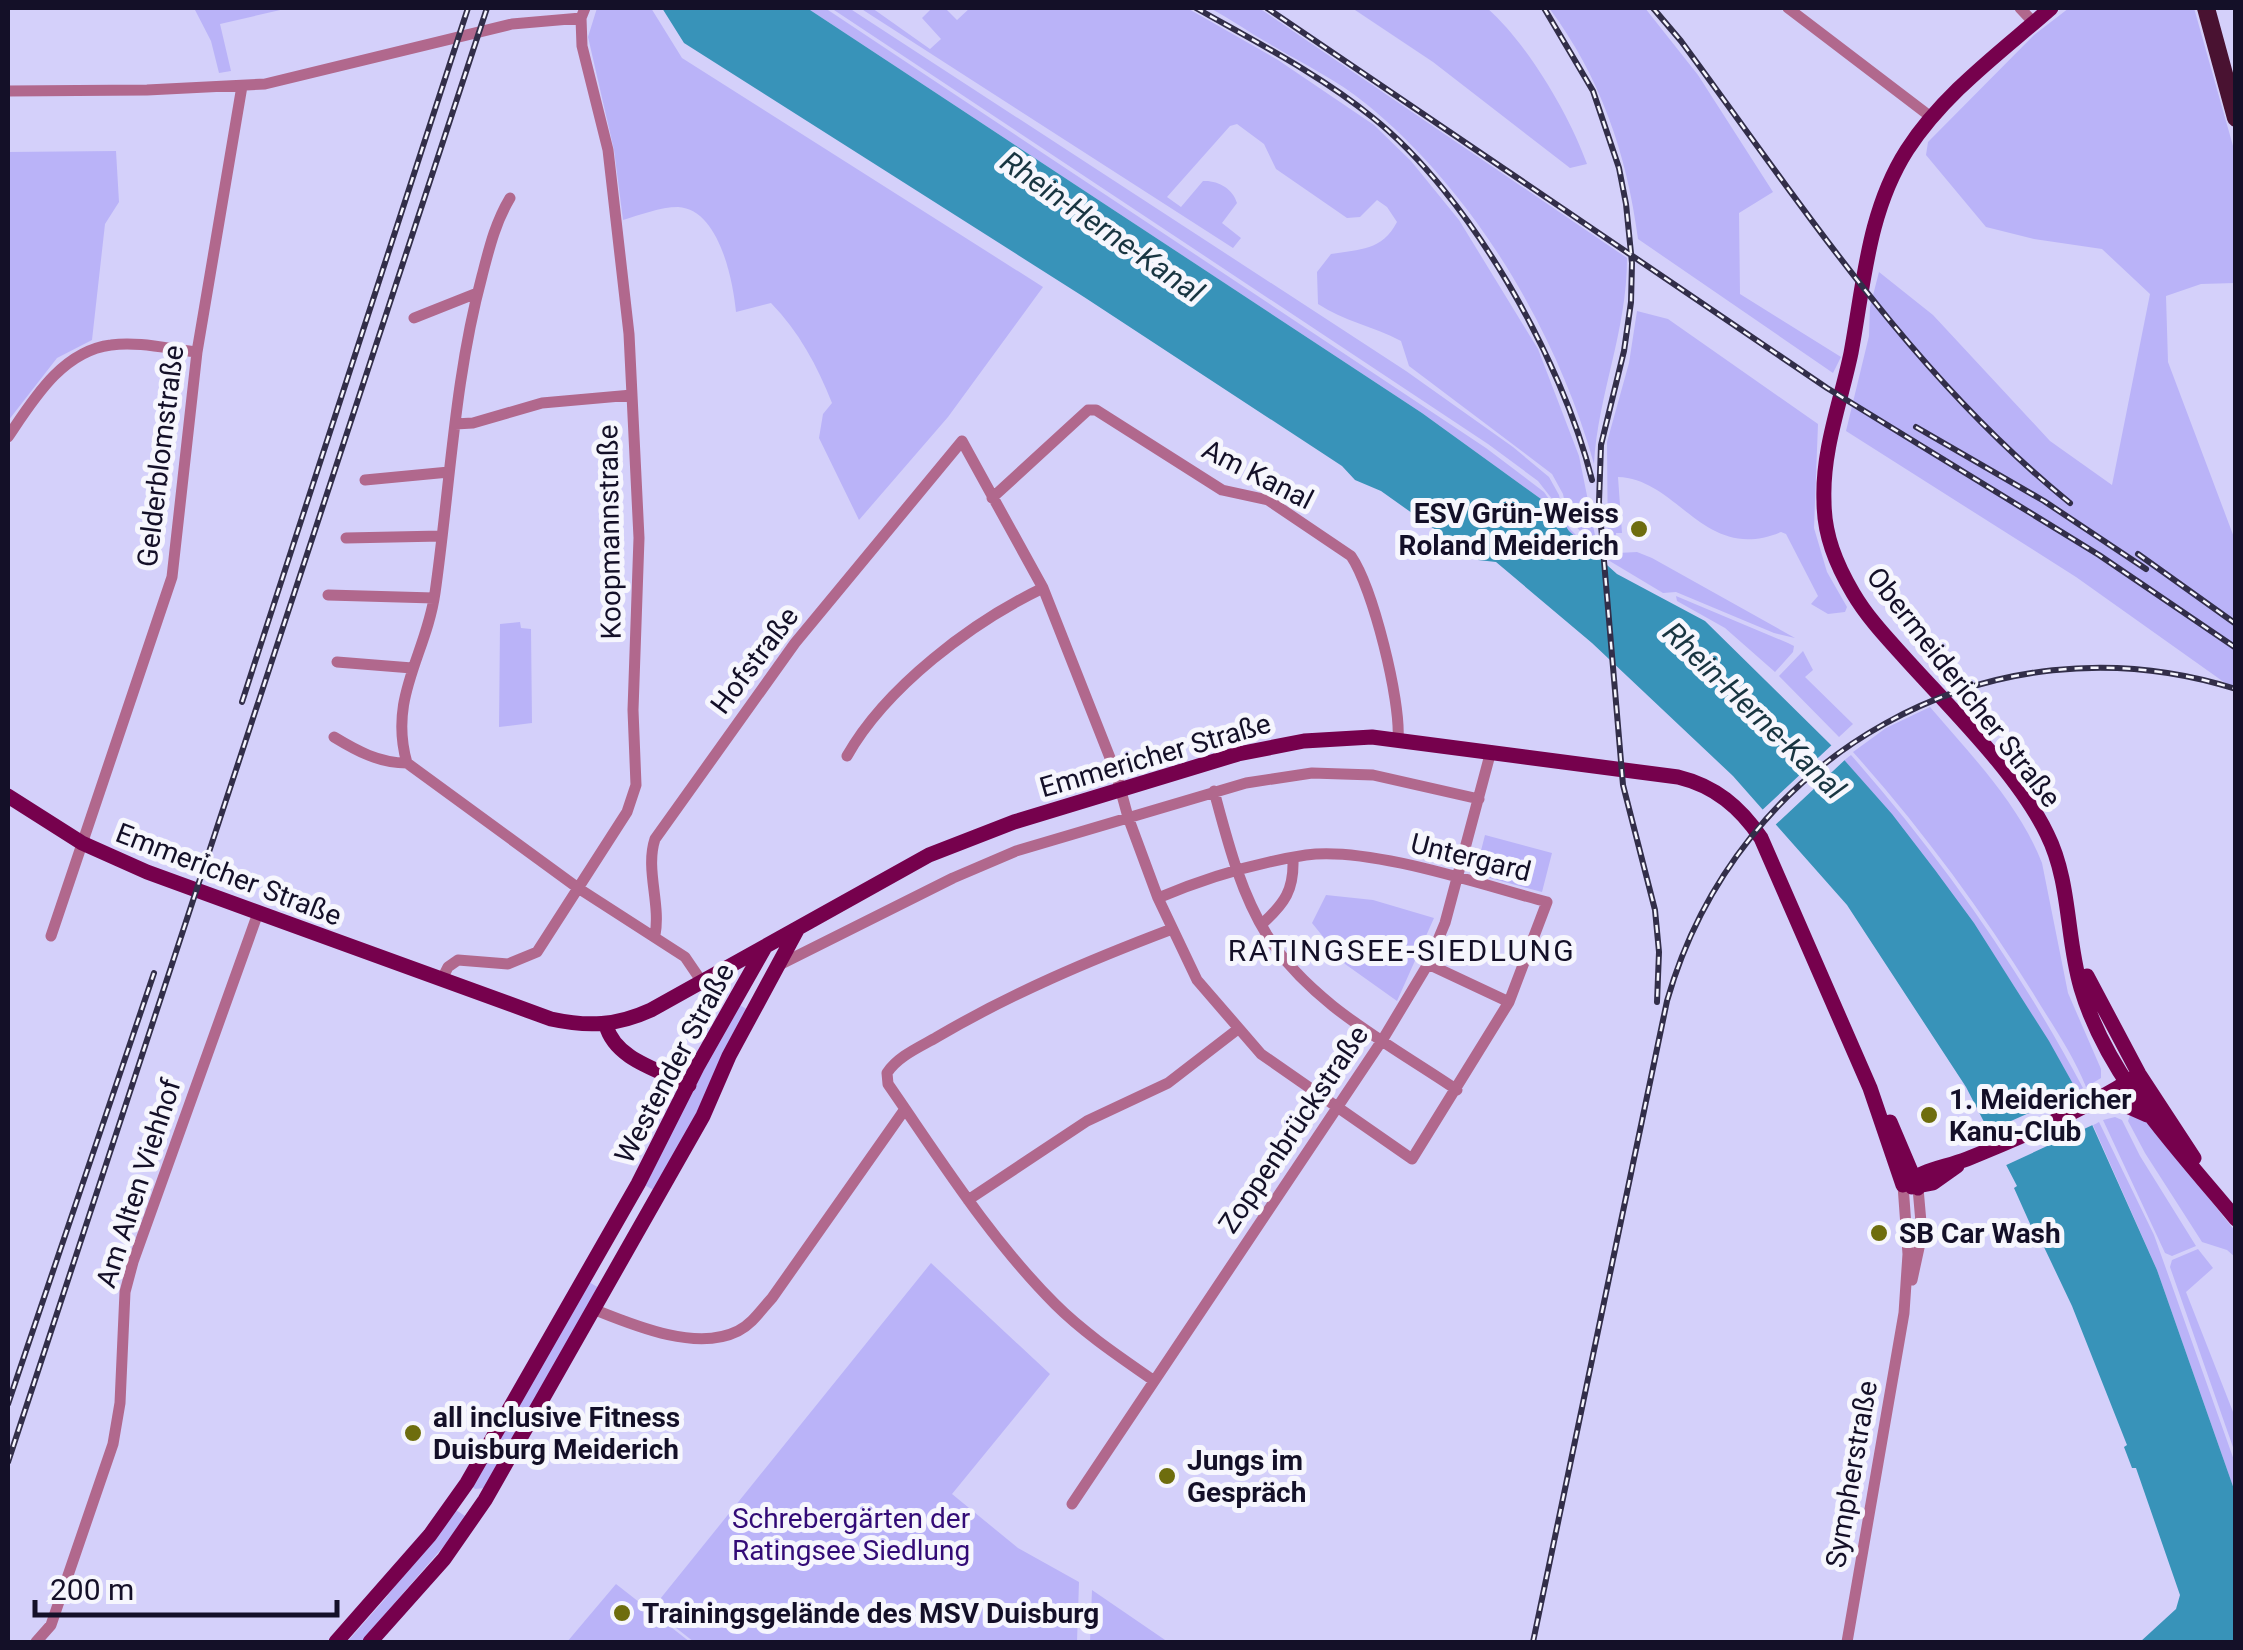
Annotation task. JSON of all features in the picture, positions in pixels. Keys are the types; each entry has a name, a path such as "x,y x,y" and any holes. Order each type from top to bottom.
{"highway":[{"path":"2206,8 2236,118"},
{"path":"2218,8 2236,76"}],"main road":[{"name":"Obermeidericher Straße","path":"2052,8 1945,100 1891,180 1870,240 1827,458 1824,502 1839,567 1871,620 1981,742 2047,832 2071,930 2133,1078"},
{"name":"Emmericher Straße","path":"8,796 82,844 258,913 551,1018 606,1025 642,1014 765,948 794,941 860,892 930,855 1014,822 1238,754 1304,741 1354,737 1678,777 1705,785 1734,804 1772,857 1912,1183"},
{"name":"Westender Straße","path":"370,1642 444,1559 485,1500 703,1116 735,1044 794,941"},
{"name":"Westender Straße","path":"336,1642 430,1535 467,1482 628,1202 765,948"},
{"path":"765,948 777,956 777,966"},
{"path":"606,1025 609,1038 626,1054 689,1085"},
{"path":"1912,1183 1934,1183 1964,1160 2096,1102 2133,1078"},
{"path":"2133,1078 2152,1119 2232,1214"},
{"path":"2133,1078 2232,1214"},
{"path":"2096,1102 2122,1104 2152,1119"},
{"name":"Westender Straße","path":"628,1202 640,1203 646,1216"},
{"path":"467,1482 471,1495 485,1500"}],"street":[{"path":"1788,8 1931,117"},
{"path":"2020,8 2034,23"},
{"path":"8,91 242,86 512,24 583,13"},
{"name":"Koopmannstraße","path":"442,979 448,967 458,960 508,964 537,952 627,812 636,785 633,708 639,535 626,296 611,173 582,46 583,13"},
{"name":"Gelderblomstraße","path":"51,936 172,577 197,352 242,86"},
{"path":"510,198 498,218 477,293 455,424 434,598 400,716 400,739 407,762 578,888 655,935 694,966 702,982"},
{"path":"414,318 477,293"},
{"path":"8,436 45,385 60,370 92,350 109,344 197,352"},
{"path":"455,424 473,424 542,403 632,395"},
{"name":"Am Kanal","path":"992,498 1088,410 1096,410 1222,490 1268,500 1351,556 1360,570 1378,621 1398,740"},
{"name":"Hofstraße","path":"655,935 658,918 651,851 655,839 795,643 962,441 992,498"},
{"path":"364,480 449,472"},
{"path":"992,498 1043,588 1158,898 1197,980 1261,1054 1337,1108"},
{"path":"346,538 441,536"},
{"path":"847,756 864,726 918,674 1004,607 1043,588"},
{"path":"328,594 434,598"},
{"path":"336,662 412,668"},
{"path":"334,737 357,751 391,763 407,762"},
{"name":"Zoppenbrückstraße","path":"1072,1504 1383,1040 1428,964 1445,923 1491,751"},
{"name":"Emmericher Straße","path":"794,941 1016,852 1214,791 1312,772 1398,779 1480,800"},
{"path":"1214,791 1237,870 1267,934 1317,994 1456,1090"},
{"name":"Untergard","path":"1158,898 1237,870 1324,855 1379,859 1547,902 1509,1002 1412,1160 1337,1108"},
{"path":"1262,924 1288,897 1294,881 1293,859"},
{"name":"Am Alten Viehhof","path":"36,1642 51,1625 112,1444 120,1403 125,1292 133,1262 258,913"},
{"path":"1153,1380 1057,1306 968,1200 888,1084 886,1073 902,1058 994,1004 1078,964 1172,930"},
{"path":"1428,964 1509,1002"},
{"path":"968,1200 1084,1123 1168,1083 1238,1029"},
{"path":"593,1309 644,1327 704,1338 730,1334 747,1326 772,1298 906,1109"},
{"name":"Sympherstraße","path":"1847,1642 1904,1313 1912,1183"}],"green space":[{"path":"194,8 289,8 220,24 231,71 219,73 211,41"},
{"path":"597,8 651,8 682,58 1043,287 948,417 859,520 819,438 823,414 832,403 799,337 771,303 736,312 721,248 704,220 692,211 671,207 623,220 614,150 588,37"},
{"path":"807,8 825,8 1486,448 1544,492 1571,530 1597,556 1569,531 1548,500 1541,499 1422,413"},
{"path":"831,8 849,8 1406,371 1549,477 1563,513 1538,481 1488,444"},
{"path":"860,8 872,8 930,49 941,39 922,18 932,8 945,8 957,20 970,8 1187,8 1278,60 1374,125 1411,161 1459,220 1538,349 1579,456 1598,550 1568,518 1563,494 1552,474 1409,366 1401,341 1318,304 1317,272 1331,254 1369,247 1384,239 1397,222 1387,207 1377,200 1360,217 1347,218 1276,169 1264,144 1237,124 1230,126 1167,197 1181,207 1203,181 1224,186 1237,203 1222,223 1241,238 1233,248"},
{"path":"1210,8 1259,8 1627,258 1622,312 1594,464 1558,364 1534,314 1475,220 1441,177 1404,138 1354,95"},
{"path":"1357,8 1487,8 1517,40 1545,80 1587,164 1570,168"},
{"path":"1549,8 1645,8 1698,75 1773,192 1739,213 1740,294 1841,357 1833,373 1638,239 1627,177 1609,117 1583,61"},
{"path":"2069,8 2194,8 2235,153 2235,283 2201,284 2166,296 2168,362 2235,540 2235,690 2076,577 1846,431 1869,336 1870,307 1879,272 1933,315 2050,441 2112,485 2150,294 2102,249 1986,227 1926,155 1928,142 2034,35"},
{"path":"116,151 119,202 105,224 92,340 57,358 8,421 8,152"},
{"path":"1637,311 1668,319 1818,424 1814,528 1827,572 1847,607 1845,612 1828,614 1811,604 1818,596 1786,534 1754,539 1732,537 1712,529 1639,481 1618,477 1622,533 1616,533 1618,553 1637,552 1652,558 1795,638 1676,592 1663,593 1608,560 1607,442 1629,363"},
{"path":"1676,596 1788,643 1794,646 1793,652 1775,672 1725,628 1677,601"},
{"path":"520,622 521,628 531,629 532,723 499,727 500,624"},
{"path":"1803,651 1813,670 1805,677 1853,724 1839,737 1779,676"},
{"path":"1930,707 2007,800 2042,863 2068,993 2101,1069 2101,1078 2086,1087 2061,1039 1992,930 1925,839 1853,752 1886,728"},
{"path":"1851,755 1977,915 2083,1088 2077,1091 1998,961 1940,878 1844,760"},
{"path":"1485,835 1552,853 1542,892 1475,874"},
{"path":"1326,895 1373,900 1434,918 1397,1001 1345,964 1312,923"},
{"path":"738,1004 748,1010 657,1192 641,1183"},
{"path":"2131,1113 2147,1120 2235,1231 2235,1257 2227,1250 2202,1242 2145,1153 2128,1121"},
{"path":"2103,1120 2122,1120 2196,1246 2172,1256 2165,1253"},
{"path":"2099,1122 2154,1235 2235,1463 2235,1492 2157,1270 2093,1125"},
{"path":"2198,1249 2213,1268 2186,1292 2235,1417 2235,1453 2170,1267 2172,1260"},
{"name":"Schrebergärten der Ratingsee Siedlung","path":"931,1263 1050,1374 952,1494 1018,1548 1079,1582 1077,1642 694,1642 652,1609"},
{"path":"589,1282 599,1288 485,1488 475,1489 473,1487"},
{"path":"453,1508 468,1518 361,1642 347,1642 385,1599"},
{"name":"Trainingsgelände des MSV Duisburg","path":"616,1584 690,1642 567,1642"},
{"name":"Trainingsgelände des MSV Duisburg","path":"1092,1590 1168,1642 1090,1642"}],"water":[{"name":"Rhein-Herne-Kanal","path":"662,8 807,8 1422,413 1541,499 1548,500 1569,531 1617,574 1705,621 1831,745 1892,814 1974,923 2077,1091 2157,1270 2235,1492 2235,1642 2140,1642 2176,1609 2180,1595 2136,1468 2132,1468 2124,1447 2127,1445 2072,1306 2031,1226 2014,1188 2017,1186 1966,1087 1847,905 1733,776 1592,643 1496,562 1478,560 1381,491 1355,480 1342,466 1084,297 684,43"}],"pier":[{"path":"1835,742 1848,757 1772,828 1759,813"},
{"path":"2081,1090 2097,1123 2002,1167 1984,1133"}],"railway":[{"path":"242,702 468,8"},
{"path":"8,1462 487,8"},
{"path":"1196,8 1352,101 1408,150 1444,190 1508,282 1535,333 1559,383 1592,480"},
{"path":"1267,8 1827,388 2099,555 2236,648"},
{"path":"1544,8 1593,91 1619,168 1626,204 1631,302 1624,351 1601,445 1599,502 1623,785 1655,910 1659,952 1657,1002"},
{"path":"1653,8 1909,344 1959,400 2070,503"},
{"path":"1916,427 2044,501 2146,569"},
{"path":"2138,554 2236,624"},
{"path":"1533,1642 1667,1001 1701,914 1751,837 1813,774 1885,724 1966,689 2053,670 2144,670 2236,689"},
{"path":"8,1404 154,973"}],"place":[{"name":"ESV Grün-Weiss Roland Meiderich","path":"1639,529"},
{"name":"1. Meidericher Kanu-Club","path":"1929,1115"},
{"name":"SB Car Wash","path":"1879,1233"},
{"name":"all inclusive Fitness Duisburg Meiderich","path":"413,1433"},
{"name":"Jungs im Gespräch","path":"1167,1476"},
{"name":"Trainingsgelände des MSV Duisburg","path":"622,1613"}],"district":[{"name":"RATINGSEE-SIEDLUNG","path":"1402,951"}]}
